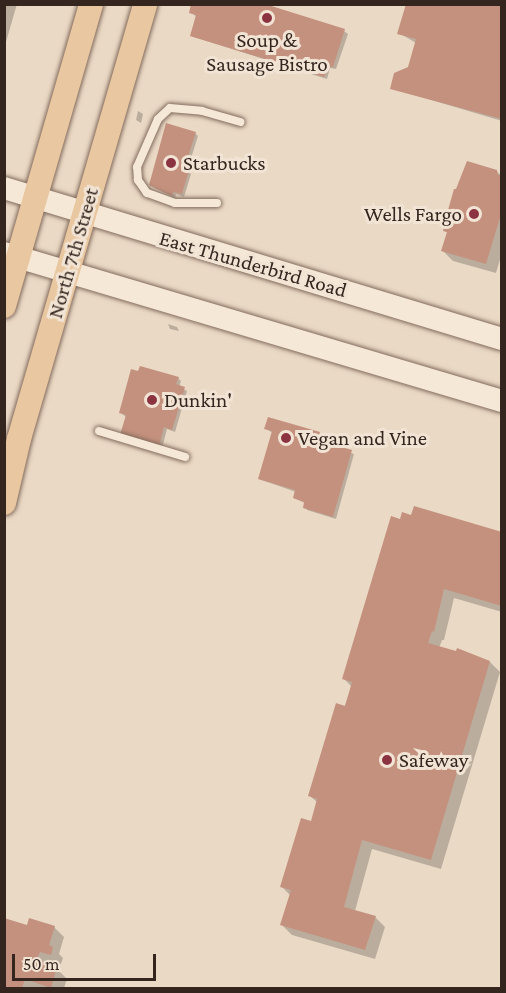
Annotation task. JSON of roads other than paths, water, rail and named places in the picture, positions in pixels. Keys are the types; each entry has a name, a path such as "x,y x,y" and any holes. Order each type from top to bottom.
{"main road":[{"path":"4,306 11,255 35,198 91,4"},
{"name":"North 7th Street","path":"4,503 19,439 144,4"},
{"name":"East Thunderbird Road","path":"4,188 84,214 300,276 501,339"},
{"path":"11,255 501,401"}],"lane":[{"path":"217,203 175,202 147,194 138,180 137,167 158,119 170,108 202,111 240,122"},
{"path":"99,431 185,457"}],"place":[{"name":"Soup & Sausage Bistro","path":"267,18"},
{"name":"Starbucks","path":"171,163"},
{"name":"Wells Fargo","path":"474,214"},
{"name":"Dunkin'","path":"152,400"},
{"name":"Vegan and Vine","path":"286,438"},
{"name":"Safeway","path":"387,760"}]}
